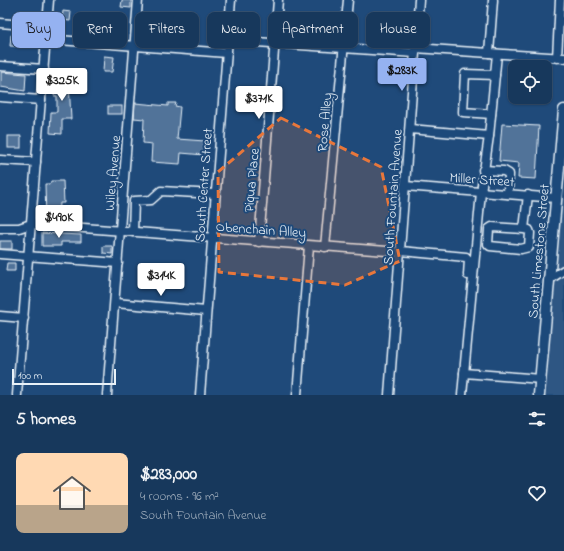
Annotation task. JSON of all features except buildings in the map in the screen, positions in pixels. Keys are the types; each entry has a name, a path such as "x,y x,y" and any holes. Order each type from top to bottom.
{"main road":[{"name":"South Limestone Street","path":"539,395 564,110"}],"street":[{"path":"48,12 49,0"},
{"name":"Wiley Avenue","path":"137,12 138,0"},
{"name":"South Center Street","path":"230,12 231,0"},
{"name":"Piqua Place","path":"277,12 278,0"},
{"name":"Rose Alley","path":"347,12 348,0"},
{"name":"South Fountain Avenue","path":"389,395 419,0"},
{"path":"462,395 481,192 489,136 495,75 493,53 493,0"},
{"path":"344,48 493,53 560,58 560,0"},
{"path":"0,23 12,24"},
{"path":"65,40 135,46"},
{"name":"Wiley Avenue","path":"107,395 135,46"},
{"path":"17,395 45,48"},
{"path":"161,48 226,53"},
{"name":"South Center Street","path":"200,395 226,48"},
{"name":"Piqua Place","path":"259,242 275,48"},
{"name":"Rose Alley","path":"325,247 344,48"},
{"path":"0,66 44,69"},
{"path":"491,114 463,112 465,74 495,75"},
{"path":"0,97 41,100"},
{"path":"410,129 489,136"},
{"path":"0,160 36,162"},
{"path":"484,170 504,171 509,174 508,194"},
{"name":"Miller Street","path":"405,186 556,198"},
{"path":"133,232 134,201 151,200 161,191 215,194"},
{"path":"524,228 528,195"},
{"name":"Obenchain Alley","path":"0,228 19,228 31,224 466,257 469,260 468,275"},
{"path":"492,227 524,228 529,230 530,233 529,247 527,248 490,246 488,244 489,229 492,227"},
{"path":"296,395 309,246"},
{"path":"0,254 118,263"},
{"path":"550,278 564,270"},
{"path":"115,303 206,311"},
{"path":"0,316 24,318"},
{"path":"464,373 541,380"}],"highlighted area":[{"path":"281,118 381,167 400,261 345,285 219,272 218,172"}],"shaded area":[{"path":"564,174 564,395 546,395"}]}
